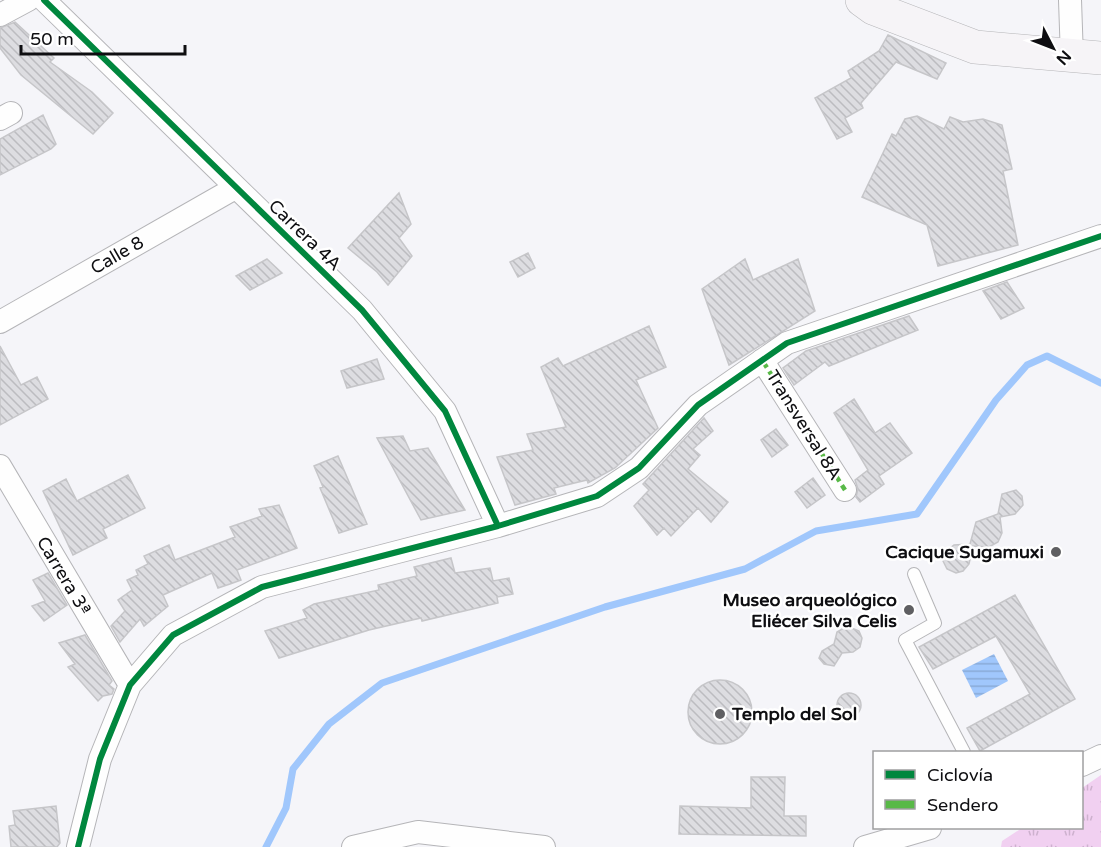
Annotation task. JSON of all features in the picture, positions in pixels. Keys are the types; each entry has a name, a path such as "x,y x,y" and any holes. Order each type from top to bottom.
{"street":[{"path":"0,15 28,0"},
{"name":"Carrera 4A","path":"44,0 235,189 362,310 445,411 498,526"},
{"path":"862,0 873,8 975,47 1087,58 1070,0"},
{"name":"Calle 8","path":"0,322 235,189"},
{"path":"78,847 100,759 130,685 173,635 262,587 498,526 597,496 639,468 698,405 787,343 1101,236"},
{"name":"Transversal 8A","path":"762,360 845,490"},
{"name":"Carrera 3ª","path":"3,479 130,685"},
{"path":"1083,765 1101,756"},
{"path":"866,847 927,829"},
{"path":"353,847 418,832 544,847"}],"lane":[{"path":"914,574 935,623 905,640 963,751"}],"green space":[{"path":"1101,775 1101,847 1001,847 1002,841 1020,829 1083,829 1083,787"}],"water":[{"path":"994,654 1008,681 976,698 962,670"}],"building":[{"path":"15,22 54,58 50,62 92,92 113,113 93,134 21,75 0,48 0,28"},
{"path":"888,35 946,63 937,79 896,62 861,103 863,108 845,118 852,132 837,139 815,98 851,78 848,71 879,51"},
{"path":"43,115 56,144 51,149 0,175 0,139"},
{"path":"917,116 944,129 950,117 963,122 983,119 1002,125 1012,169 1003,171 1018,245 938,266 927,225 862,197 892,134 896,136 905,119"},
{"path":"399,193 411,224 399,238 412,256 388,285 377,272 348,248"},
{"path":"528,253 535,268 518,277 510,262"},
{"path":"267,259 282,273 250,290 236,276"},
{"path":"745,259 753,280 798,259 815,311 729,365 702,289"},
{"path":"1007,282 1024,308 1001,319 983,291"},
{"path":"909,316 918,330 829,366 825,362 794,385 783,368 806,351"},
{"path":"649,326 666,367 636,380 658,428 615,468 588,483 587,480 554,488 556,494 515,505 497,457 533,450 527,434 566,427 541,367 558,358 563,366"},
{"path":"0,346 21,385 37,377 48,399 0,425"},
{"path":"377,359 384,379 347,388 341,371"},
{"path":"854,399 875,433 890,423 912,453 879,476 884,484 860,502 856,497 858,489 855,480 868,470 834,413"},
{"path":"704,418 713,431 693,449 700,455 688,469 728,502 711,522 698,508 671,536 664,528 657,535 634,506 649,490 643,484"},
{"path":"776,429 788,445 772,457 761,440"},
{"path":"403,436 410,451 428,448 465,510 421,520 377,438"},
{"path":"338,456 367,524 339,533 320,488 323,487 314,466"},
{"path":"128,475 145,508 103,529 107,538 73,555 43,491 66,479 77,501"},
{"path":"813,478 825,495 807,508 795,492"},
{"path":"1016,490 1022,496 1023,505 1015,514 1000,517 1002,533 998,542 989,547 973,546 969,564 963,571 956,573 947,569 943,561 945,552 954,545 970,544 976,522 998,514 1002,494"},
{"path":"279,505 297,548 237,570 241,580 230,584 218,588 212,573 163,595 168,606 144,626 140,619 120,642 111,626 125,611 118,600 132,590 127,580 138,575 136,570 148,564 144,556 169,545 175,560 235,537 230,527 262,516 259,509"},
{"path":"451,558 455,573 490,568 493,581 509,578 513,594 497,597 498,603 422,621 421,618 369,630 279,658 265,631 307,618 303,610 314,604 379,590 378,585 417,576 414,567"},
{"path":"48,573 67,605 44,621 32,606 45,601 33,580"},
{"path":"1015,595 1075,699 980,751 967,728 1030,694 996,636 933,669 919,647"},
{"path":"847,626 859,631 862,638 860,647 853,652 842,653 834,666 824,664 819,658 822,651 834,644 837,632"},
{"path":"85,635 112,681 109,685 114,689 112,694 103,696 98,701 68,667 75,664 59,643"},
{"name":"Templo del Sol","path":"720,680 738,686 746,694 752,712 746,730 738,738 720,744 702,738 694,730 688,712 694,694 702,686"},
{"path":"849,693 854,694 860,700 860,710 854,716 849,717 844,716 838,710 837,705 838,700 844,694"},
{"path":"751,777 785,777 784,816 806,816 806,836 679,834 680,806 751,808"},
{"path":"56,806 60,843 57,847 11,847 9,826 15,825 13,811"}],"waterway":[{"path":"266,847 286,808 293,769 329,724 382,683 605,607 745,569 816,531 917,514 996,400 1027,365 1047,356 1101,383"}],"marked path":[{"path":"762,360 845,490"}],"cycle path":[{"path":"44,0 362,310 445,411 498,526"},
{"path":"78,847 100,759 130,685 173,635 262,587 498,526 597,496 639,468 698,405 787,343 1101,236"}],"place":[{"name":"Cacique Sugamuxi","path":"1056,552"},
{"name":"Museo arqueológico Eliécer Silva Celis","path":"909,610"},
{"name":"Templo del Sol","path":"720,714"}]}
